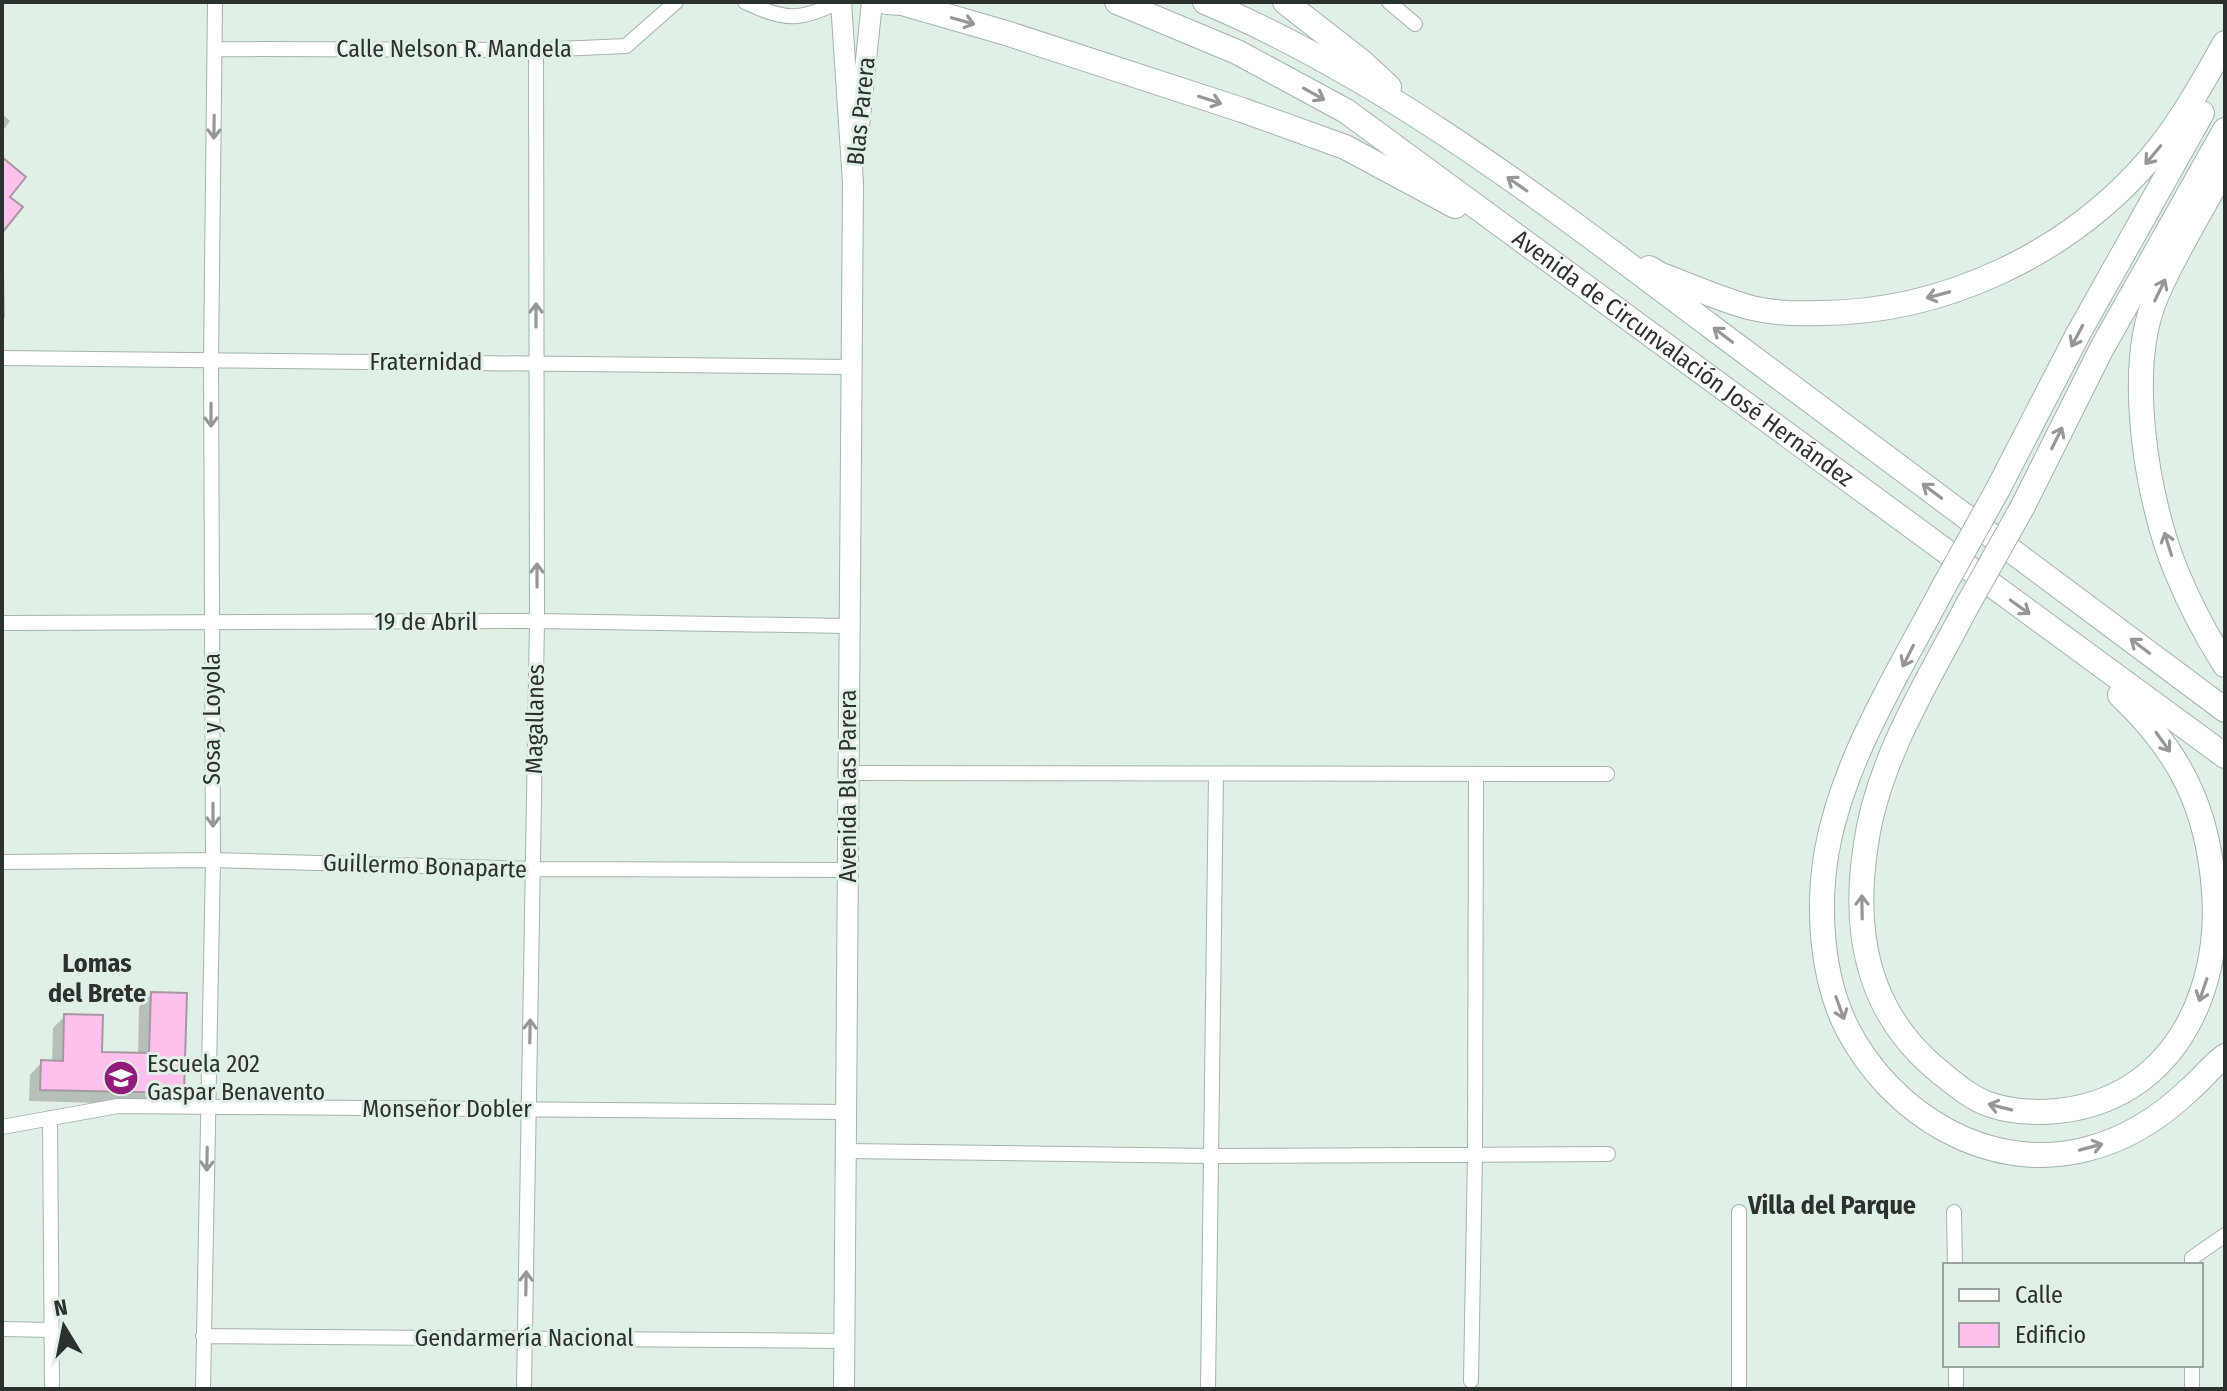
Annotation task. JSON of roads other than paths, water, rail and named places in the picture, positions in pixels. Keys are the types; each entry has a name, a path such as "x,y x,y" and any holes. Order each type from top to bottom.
{"highway":[{"path":"887,2 902,3 1006,33 1345,147 1370,158 1551,263"},
{"name":"Avenida de Circunvalación José Hernández","path":"1117,2 1237,52 1346,111 2225,756"},
{"name":"Avenida de Circunvalación José Hernández","path":"1205,2 1293,43 1353,76 1580,229 2225,710"},
{"path":"1285,2 1362,62 1431,127"},
{"path":"1580,229 1661,275 1753,308 1794,314 1854,313 1947,292 1997,274 2037,253 2114,197 2177,126 2225,43"},
{"path":"2225,72 2078,334 1853,761 1826,852 1822,889 1828,970 1847,1027 1888,1086 1909,1105 1958,1138 2014,1154 2085,1150 2118,1139 2148,1124 2175,1104 2225,1056"},
{"path":"2048,628 2151,725 2171,751 2200,814 2208,842 2215,909 2213,944 2207,978 2185,1032 2146,1077 2125,1092 2072,1109 2015,1111 1988,1105 1961,1089 1908,1042 1887,1015 1867,959 1862,924 1861,882 1871,815 1912,710 2022,508 2102,348 2225,130"},
{"path":"2225,167 2155,297 2146,330 2142,368 2148,461 2161,523 2175,569 2198,621 2225,665"}],"main road":[{"name":"Blas Parera","path":"840,2 853,183"},
{"name":"Blas Parera","path":"853,183 872,2"},
{"name":"Avenida Blas Parera","path":"844,1389 853,183"}],"street":[{"name":"Sosa y Loyola","path":"203,1389 213,860 211,361 215,2"},
{"name":"Calle Nelson R. Mandela","path":"215,49 536,50 626,46 676,2"},
{"path":"745,2 790,17 813,15 840,2"},
{"path":"1389,2 1415,24"},
{"name":"Magallanes","path":"524,1389 537,621 536,50"},
{"name":"Fraternidad","path":"2,358 850,367"},
{"name":"19 de Abril","path":"2,623 537,621 849,626"},
{"path":"849,773 1607,774"},
{"path":"1208,1389 1216,774"},
{"path":"1471,1381 1476,775"},
{"name":"Guillermo Bonaparte","path":"2,862 213,860 533,869 848,870"},
{"name":"Monseñor Dobler","path":"2,1127 118,1106 846,1112"},
{"path":"50,1118 52,1389"},
{"path":"846,1151 1211,1156 1608,1154"},
{"path":"1739,1212 1739,1389"},
{"path":"1954,1212 1955,1263"},
{"path":"2192,1261 2225,1235"},
{"path":"2,1329 52,1330"},
{"name":"Gendarmería Nacional","path":"203,1336 845,1341"},
{"path":"1956,1367 1956,1389"},
{"path":"2192,1367 2192,1389"}],"place":[{"name":"Escuela 202 Gaspar Benavento","path":"121,1078"}],"district":[{"name":"Lomas del Brete","path":"97,978"},
{"name":"Villa del Parque","path":"1832,1205"}]}
